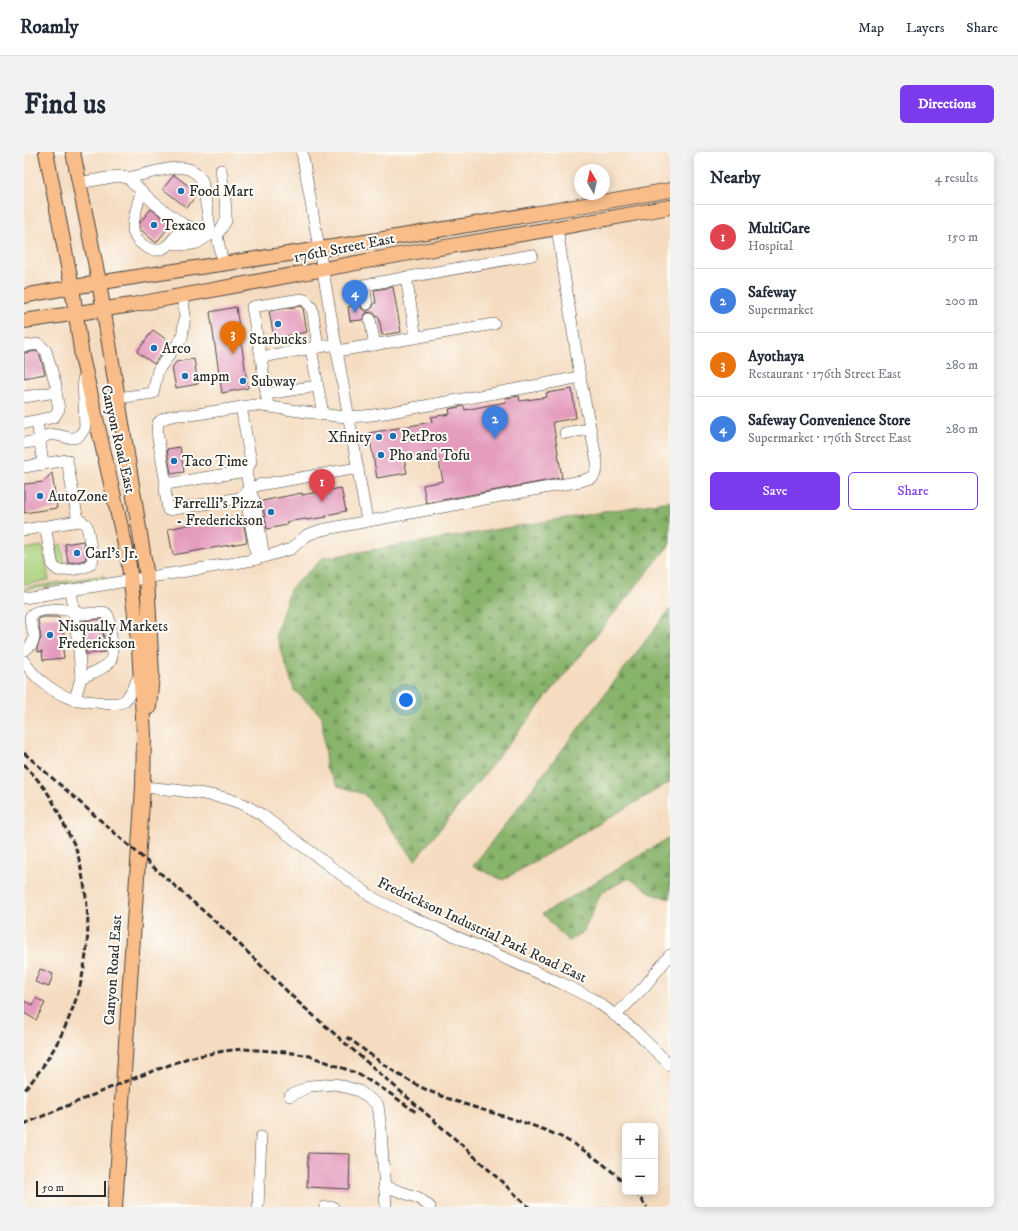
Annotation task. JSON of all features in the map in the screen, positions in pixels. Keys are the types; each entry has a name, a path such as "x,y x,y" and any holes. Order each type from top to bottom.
{"main road":[{"name":"Canyon Road East","path":"46,152 72,287 82,357 128,558 139,648 144,735 143,787 115,1207"},
{"name":"Canyon Road East","path":"73,152 99,282 147,577 152,675 144,735"},
{"name":"176th Street East","path":"24,296 99,282 223,264 554,211 670,190"},
{"name":"176th Street East","path":"24,321 132,305 404,254 670,207"}],"street":[{"path":"302,152 367,521"},
{"path":"80,183 118,176 128,178 176,168 190,169 202,180 212,234 223,264"},
{"path":"172,241 186,245 197,243 212,234 226,222 226,208 221,170"},
{"path":"128,178 141,191 184,225 212,234"},
{"path":"141,191 133,226 137,241 150,250 157,251 165,248 184,225"},
{"path":"24,598 261,558 291,548 306,535 321,530 581,481 593,477 597,469 597,462 580,377 557,228"},
{"path":"367,304 364,285 532,255"},
{"path":"406,277 416,338"},
{"path":"118,398 153,393 158,370 182,338 185,315 182,296"},
{"path":"268,407 252,307 301,299 310,304 312,308 314,348 323,415"},
{"path":"370,318 375,345"},
{"path":"261,356 314,348 375,345 494,324"},
{"path":"24,346 39,344 44,349 56,386 58,405 57,413 54,417 24,423"},
{"path":"24,443 39,440 49,434 74,438 83,432 85,427 82,357"},
{"path":"358,468 259,485 249,489 240,498 168,510 165,490 166,484 157,432 158,423 164,418 255,405 323,415 349,417 389,412 580,377"},
{"path":"266,394 318,386"},
{"path":"24,397 56,392"},
{"path":"241,407 251,462 246,471 249,489 255,502 261,558"},
{"path":"37,421 43,464"},
{"path":"565,433 590,429"},
{"path":"24,467 67,460 78,521"},
{"path":"166,484 246,471"},
{"path":"24,530 78,521 85,522 93,560 90,565 85,567 58,570 53,566 45,527"},
{"path":"71,590 81,678 75,699"},
{"path":"24,650 30,647 34,640 30,618 32,613 54,609 74,611 81,614 104,612 109,618 112,650 111,660 103,667 81,678"},
{"path":"24,661 26,666 38,678 54,691 75,699 105,703 118,703 125,700 140,675"},
{"name":"Fredrickson Industrial Park Road East","path":"143,787 204,794 225,798 243,804 262,815 375,899 591,998 634,1030 670,1065"},
{"path":"615,1016 644,987 670,955"},
{"path":"290,1096 310,1086 336,1084 359,1091 378,1105 386,1207"},
{"path":"258,1207 261,1136"},
{"path":"384,1186 419,1198 430,1207"},
{"path":"325,1207 333,1207"}],"green space":[{"path":"670,501 670,544 415,860 364,794 338,786 326,768 322,716 294,690 276,634 290,589 323,558"},
{"path":"62,544 65,565 58,563 55,546"},
{"path":"43,546 49,580 24,585 24,549"},
{"path":"104,575 104,578 24,590 24,588"},
{"path":"670,609 670,782 503,880 473,866"},
{"path":"670,837 670,899 653,894 629,878 601,893 584,931 568,941 543,914"}],"building":[{"name":"Food Mart","path":"174,175 197,192 187,208 163,189"},
{"name":"Texaco","path":"151,209 171,224 156,243 140,229 140,222"},
{"path":"393,287 401,332 382,335 379,317 372,312 366,313 363,320 350,321 348,307 360,304 362,309 368,311 373,307 374,303 376,303 374,290"},
{"path":"301,306 303,308 307,332 274,338 269,311"},
{"path":"236,307 248,388 222,393 210,312"},
{"name":"Arco","path":"153,330 170,342 154,364 137,352"},
{"path":"36,351 40,355 45,374 24,378 24,353"},
{"name":"ampm","path":"194,359 198,384 176,388 172,368 176,362"},
{"path":"572,389 576,418 553,422 562,478 426,503 423,485 443,481 437,451 404,458 407,473 377,478 369,433 432,422 431,417 450,414 449,409 464,406 465,410 506,402 505,398 519,396 520,401 547,397 546,393"},
{"name":"Taco Time","path":"180,447 184,472 171,474 167,449"},
{"name":"AutoZone","path":"52,473 57,508 24,513 24,484 43,482"},
{"path":"341,488 346,511 326,515 327,517 286,522 287,525 267,529 262,501 302,493 302,495"},
{"path":"242,516 247,542 173,555 168,529 206,521"},
{"name":"Carl's Jr.","path":"83,541 86,559 68,563 65,544"},
{"name":"Nisqually Markets Frederickson","path":"43,617 59,617 60,628 63,628 65,642 62,642 64,658 43,660 42,651 38,652 37,648 41,638 38,619"},
{"path":"102,619 105,652 86,654 82,621"},
{"path":"40,969 53,974 49,987 35,982"},
{"path":"36,998 45,1003 36,1020 24,1013 24,1001 33,1005"},
{"path":"308,1153 350,1154 349,1189 307,1187"}],"railway":[{"path":"24,753 226,931 298,1002 462,1145 529,1207"},
{"path":"24,764 49,795 75,846 79,858 87,908 88,936 85,964 78,992 69,1018 57,1044 42,1068 24,1091"},
{"path":"347,1037 389,1068 422,1088 450,1099 530,1124 561,1137 594,1158 622,1180"},
{"path":"24,1124 124,1082 188,1058 243,1049 286,1052 310,1056 356,1073 388,1092 417,1113"},
{"path":"637,1195 647,1207"}],"place":[{"name":"Food Mart","path":"181,191"},
{"name":"Texaco","path":"154,225"},
{"name":"Safeway Convenience Store","path":"355,313"},
{"name":"Starbucks","path":"278,324"},
{"name":"Arco","path":"154,348"},
{"name":"Ayothaya","path":"233,354"},
{"name":"ampm","path":"185,376"},
{"name":"Subway","path":"243,381"},
{"name":"PetPros","path":"393,436"},
{"name":"Xfinity","path":"379,437"},
{"name":"Safeway","path":"495,439"},
{"name":"Pho and Tofu","path":"381,455"},
{"name":"Taco Time","path":"174,461"},
{"name":"AutoZone","path":"40,496"},
{"name":"MultiCare","path":"322,502"},
{"name":"Farrelli's Pizza - Frederickson","path":"271,512"},
{"name":"Carl's Jr.","path":"77,553"},
{"name":"Nisqually Markets Frederickson","path":"50,635"}]}
